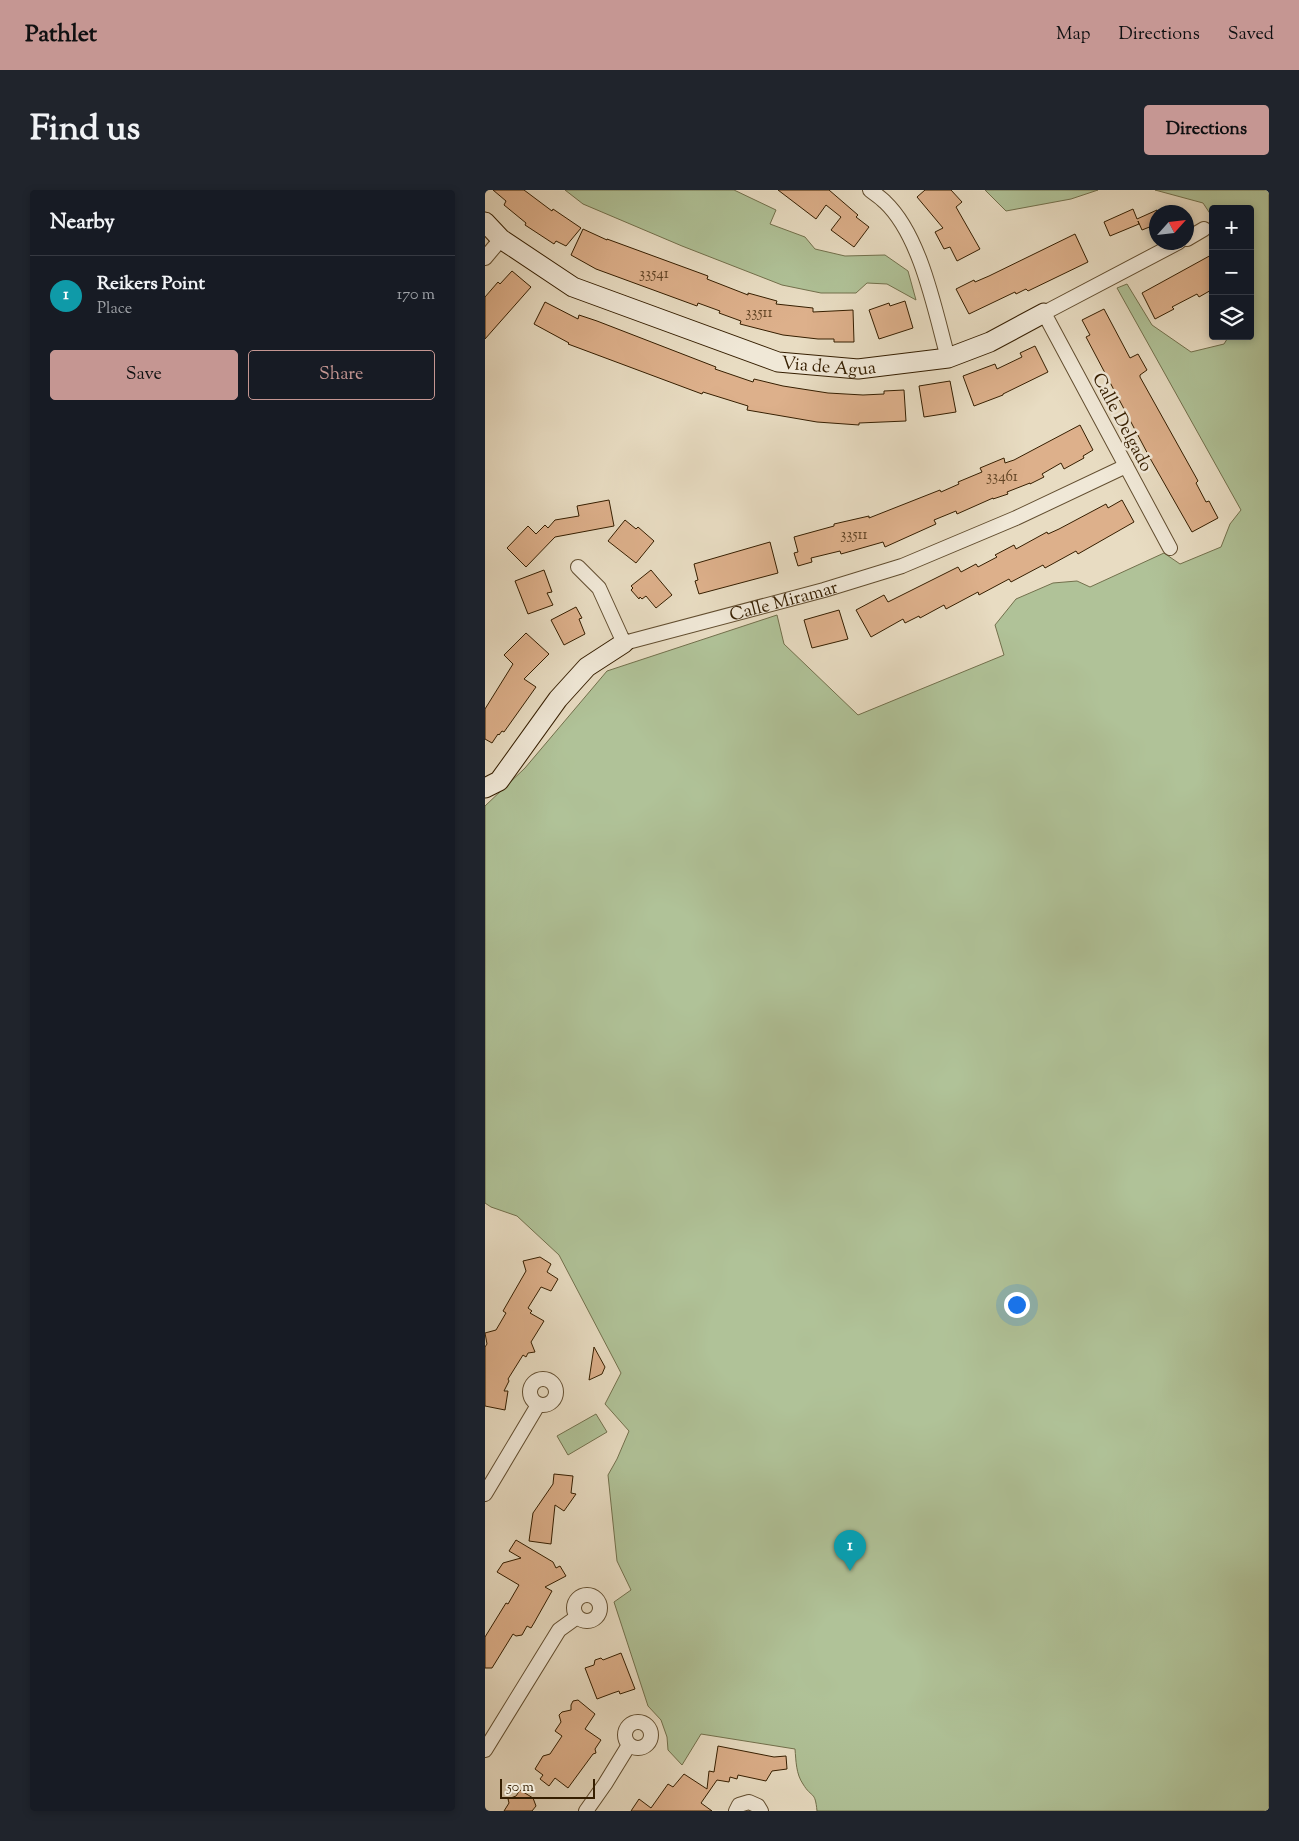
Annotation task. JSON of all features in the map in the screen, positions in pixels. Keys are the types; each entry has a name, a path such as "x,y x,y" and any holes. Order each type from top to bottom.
{"street":[{"path":"869,190 886,202 905,229 919,256 948,358"},
{"name":"Via de Agua","path":"485,222 501,239 573,287 777,362 858,369 948,358 990,342 1164,250"},
{"path":"1194,235 1204,229"},
{"path":"485,258 501,239"},
{"name":"Calle Delgado","path":"1044,313 1170,548"},
{"name":"Calle Miramar","path":"485,788 499,781 558,699 587,667 624,643 824,590 902,566 1016,518 1126,466"},
{"path":"578,567 599,588 624,643"},
{"path":"485,1494 538,1404"},
{"path":"485,1750 559,1630 577,1617"},
{"path":"586,1811 629,1745"},
{"path":"736,1811 739,1805 749,1802 758,1806 761,1811"}],"green space":[{"path":"565,190 734,190 776,210 770,224 805,237 815,249 845,256 885,255 908,271 916,300 887,284 867,283 856,293 821,293 782,285 682,246 583,204"},
{"path":"985,190 1098,190 1071,199 1006,211"},
{"path":"1155,190 1269,190 1269,1811 817,1811 814,1797 806,1789 799,1776 795,1749 701,1734 682,1765 668,1750 667,1737 661,1720 648,1706 614,1602 631,1590 617,1561 608,1475 629,1431 605,1404 621,1373 559,1255 517,1216 485,1203 485,806 525,768 607,671 777,615 784,644 858,715 1004,655 995,625 1016,599 1053,583 1077,581 1090,587 1164,553 1180,564 1221,547 1230,524 1241,510 1117,288 1127,284 1152,325 1191,352 1224,344 1226,340 1254,340 1254,205 1209,205 1209,212 1203,203"},
{"path":"596,1414 607,1432 568,1455 557,1436"}],"building":[{"path":"493,190 524,190 552,211 553,209 581,228 566,246 556,241 554,244 525,225 526,223 504,205 506,201"},
{"path":"778,190 829,190 869,227 854,247 831,230 841,217 826,205 816,219"},
{"path":"925,190 951,190 962,202 956,207 980,249 957,261 950,247 944,249 935,232 943,228 917,197"},
{"path":"1133,209 1137,219 1149,214 1149,227 1142,230 1138,221 1139,224 1110,236 1104,222"},
{"path":"583,229 607,240 708,276 707,279 748,295 748,293 777,301 776,304 813,308 813,312 853,310 854,342 834,342 834,339 783,335 740,324 741,321 719,313 720,311 698,303 697,306 596,269 571,255"},
{"path":"1075,234 1088,262 1028,291 1026,289 1016,294 1015,292 969,314 956,289 974,280 975,282 989,276"},
{"path":"1209,256 1209,291 1199,297 1197,294 1172,307 1174,309 1155,319 1142,293"},
{"path":"512,271 531,287 485,339 485,297 498,282 500,284"},
{"path":"905,301 913,328 879,339 869,310 889,303 890,306"},
{"path":"545,302 578,319 579,315 597,321 716,367 715,369 753,382 754,379 828,393 863,395 884,394 884,391 904,390 906,421 859,423 859,425 817,422 747,410 748,406 703,392 702,394 568,344 534,324"},
{"path":"1104,309 1130,358 1138,354 1147,370 1140,377 1198,481 1196,483 1206,502 1209,501 1218,518 1192,532 1151,460 1086,337 1090,335 1082,320"},
{"path":"1035,346 1048,372 1003,395 974,406 963,376 995,364 997,369 1022,357 1020,353"},
{"path":"950,381 956,412 924,417 919,386"},
{"path":"1080,425 1093,450 1083,456 1084,458 1064,469 1061,463 1042,474 1044,477 1030,484 957,514 956,511 934,520 936,524 885,547 883,542 841,554 840,551 811,558 812,562 798,566 794,553 798,552 794,537 834,526 834,524 869,516 869,518 940,490 941,492 959,484 958,482 982,472 980,468 1004,458 1005,463 1014,460"},
{"path":"609,500 614,526 555,537 526,567 507,548 528,526 536,534 545,525 548,528 555,520 579,516 577,506"},
{"path":"1122,500 1134,522 1078,554 1076,551 1045,568 1043,565 1011,582 1009,579 979,595 978,592 946,609 944,605 920,618 919,616 905,623 903,619 871,637 856,610 884,595 888,602 958,567 961,572 976,564 978,567 1014,545 1016,549 1106,504 1108,508"},
{"path":"625,520 636,529 638,527 654,541 636,563 608,541"},
{"path":"770,542 778,573 699,594 695,581 698,580 694,564"},
{"path":"544,570 552,592 547,593 553,605 528,614 515,581"},
{"path":"651,570 672,595 656,608 646,596 639,599 631,590 633,588 631,586"},
{"path":"576,607 582,618 579,619 585,634 564,645 551,620"},
{"path":"839,610 848,639 812,648 804,620"},
{"path":"526,633 549,654 524,679 536,687 504,732 502,731 498,734 492,743 485,739 485,709 513,664 504,655"},
{"path":"540,1257 551,1264 547,1272 558,1279 551,1291 541,1287 528,1308 532,1311 530,1313 544,1321 531,1342 535,1352 528,1353 526,1357 523,1355 508,1379 509,1381 504,1391 508,1391 505,1410 485,1406 485,1347 487,1344 485,1333 496,1330 506,1313 503,1311 526,1271 523,1261"},
{"path":"594,1347 605,1367 602,1374 589,1380"},
{"path":"554,1474 573,1476 571,1493 576,1494 564,1511 555,1505 551,1544 529,1541 533,1513 553,1484"},
{"path":"516,1540 553,1562 556,1568 560,1566 566,1576 545,1587 552,1591 531,1628 527,1626 522,1635 516,1636 513,1634 492,1668 485,1668 485,1637 519,1585 497,1572 503,1563 521,1558 509,1551"},
{"path":"621,1653 635,1689 620,1694 619,1691 597,1699 585,1668 594,1665 595,1660 601,1658 603,1660"},
{"path":"578,1700 595,1714 585,1729 601,1740 595,1749 596,1753 593,1754 568,1788 555,1778 549,1786 540,1779 543,1775 535,1769 543,1756 550,1754 562,1736 555,1731 561,1722 559,1715 562,1712 571,1710 573,1701"},
{"path":"718,1746 774,1757 786,1756 787,1769 772,1771 766,1781 738,1775 737,1779 730,1777 729,1782 717,1780 701,1803 712,1811 631,1811 639,1799 651,1808 668,1784 673,1787 684,1774 707,1789 709,1771 714,1772"},
{"path":"520,1790 533,1798 536,1806 532,1811 504,1811 509,1803 508,1799 516,1796"}],"place":[{"name":"Reikers Point","path":"850,1571"}]}
